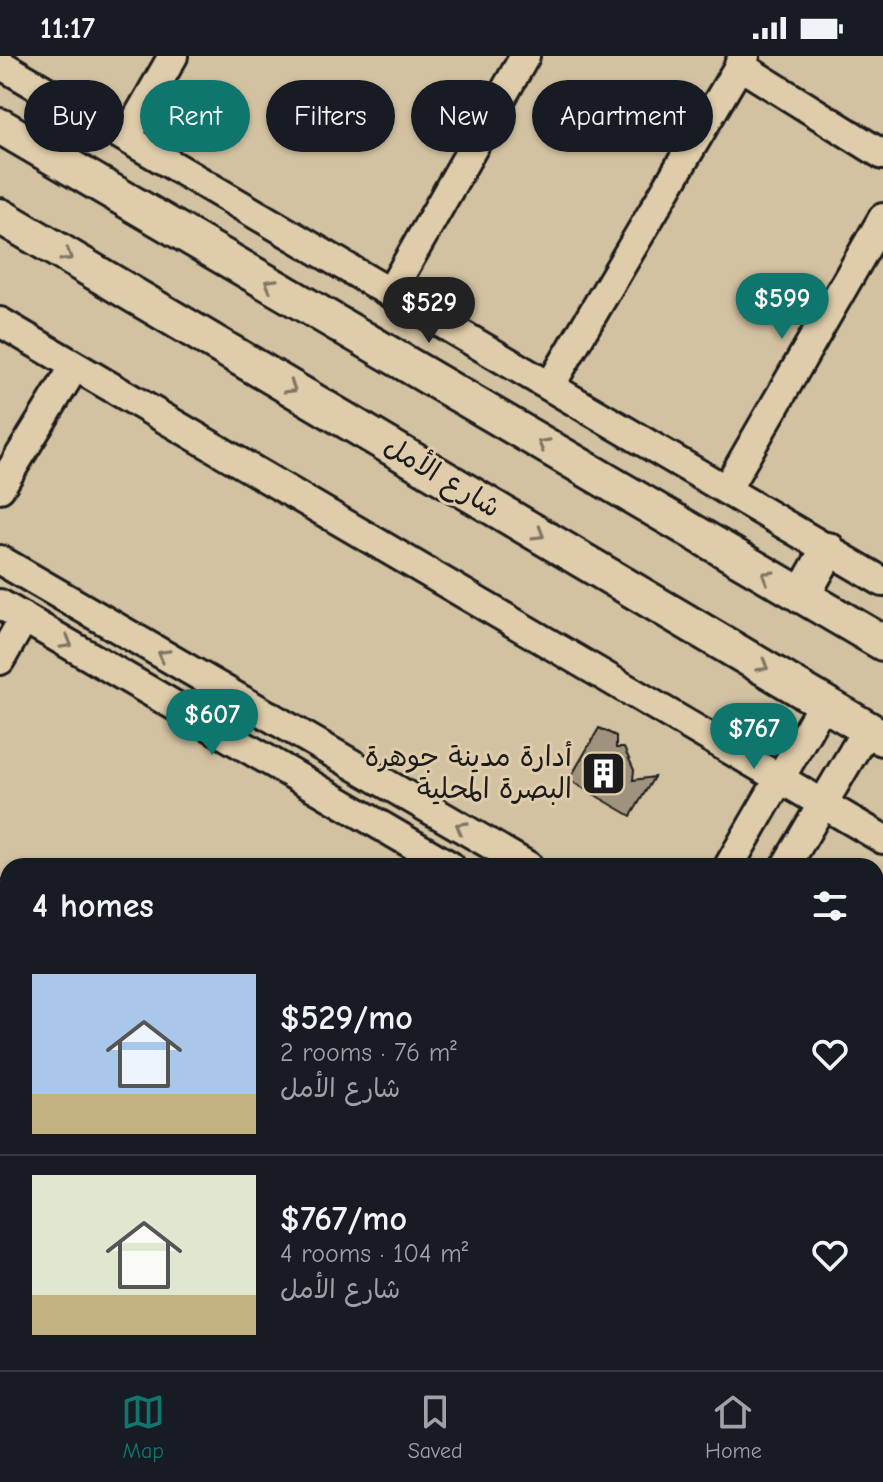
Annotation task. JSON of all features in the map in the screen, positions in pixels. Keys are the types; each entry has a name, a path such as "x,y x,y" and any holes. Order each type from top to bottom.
{"main road":[{"path":"0,126 883,643"},
{"name":"شارع الأمل","path":"0,216 875,733"},
{"path":"802,596 828,550"}],"street":[{"path":"126,138 173,56"},
{"path":"390,293 525,56"},
{"path":"550,386 742,61 883,155"},
{"path":"0,64 883,582"},
{"path":"726,490 883,218"},
{"path":"0,322 883,839"},
{"path":"0,488 75,366"},
{"path":"0,560 514,858"},
{"path":"0,660 12,611 434,858"},
{"path":"734,858 824,702"},
{"path":"791,858 823,804 875,733"}],"building":[{"name":"أدارة مدينة جوهرة البصرة المحلية","path":"599,728 616,736 616,748 624,748 634,770 633,780 654,777 631,816 569,780"}],"place":[{"name":"أدارة مدينة جوهرة البصرة المحلية","path":"603,773"}]}
